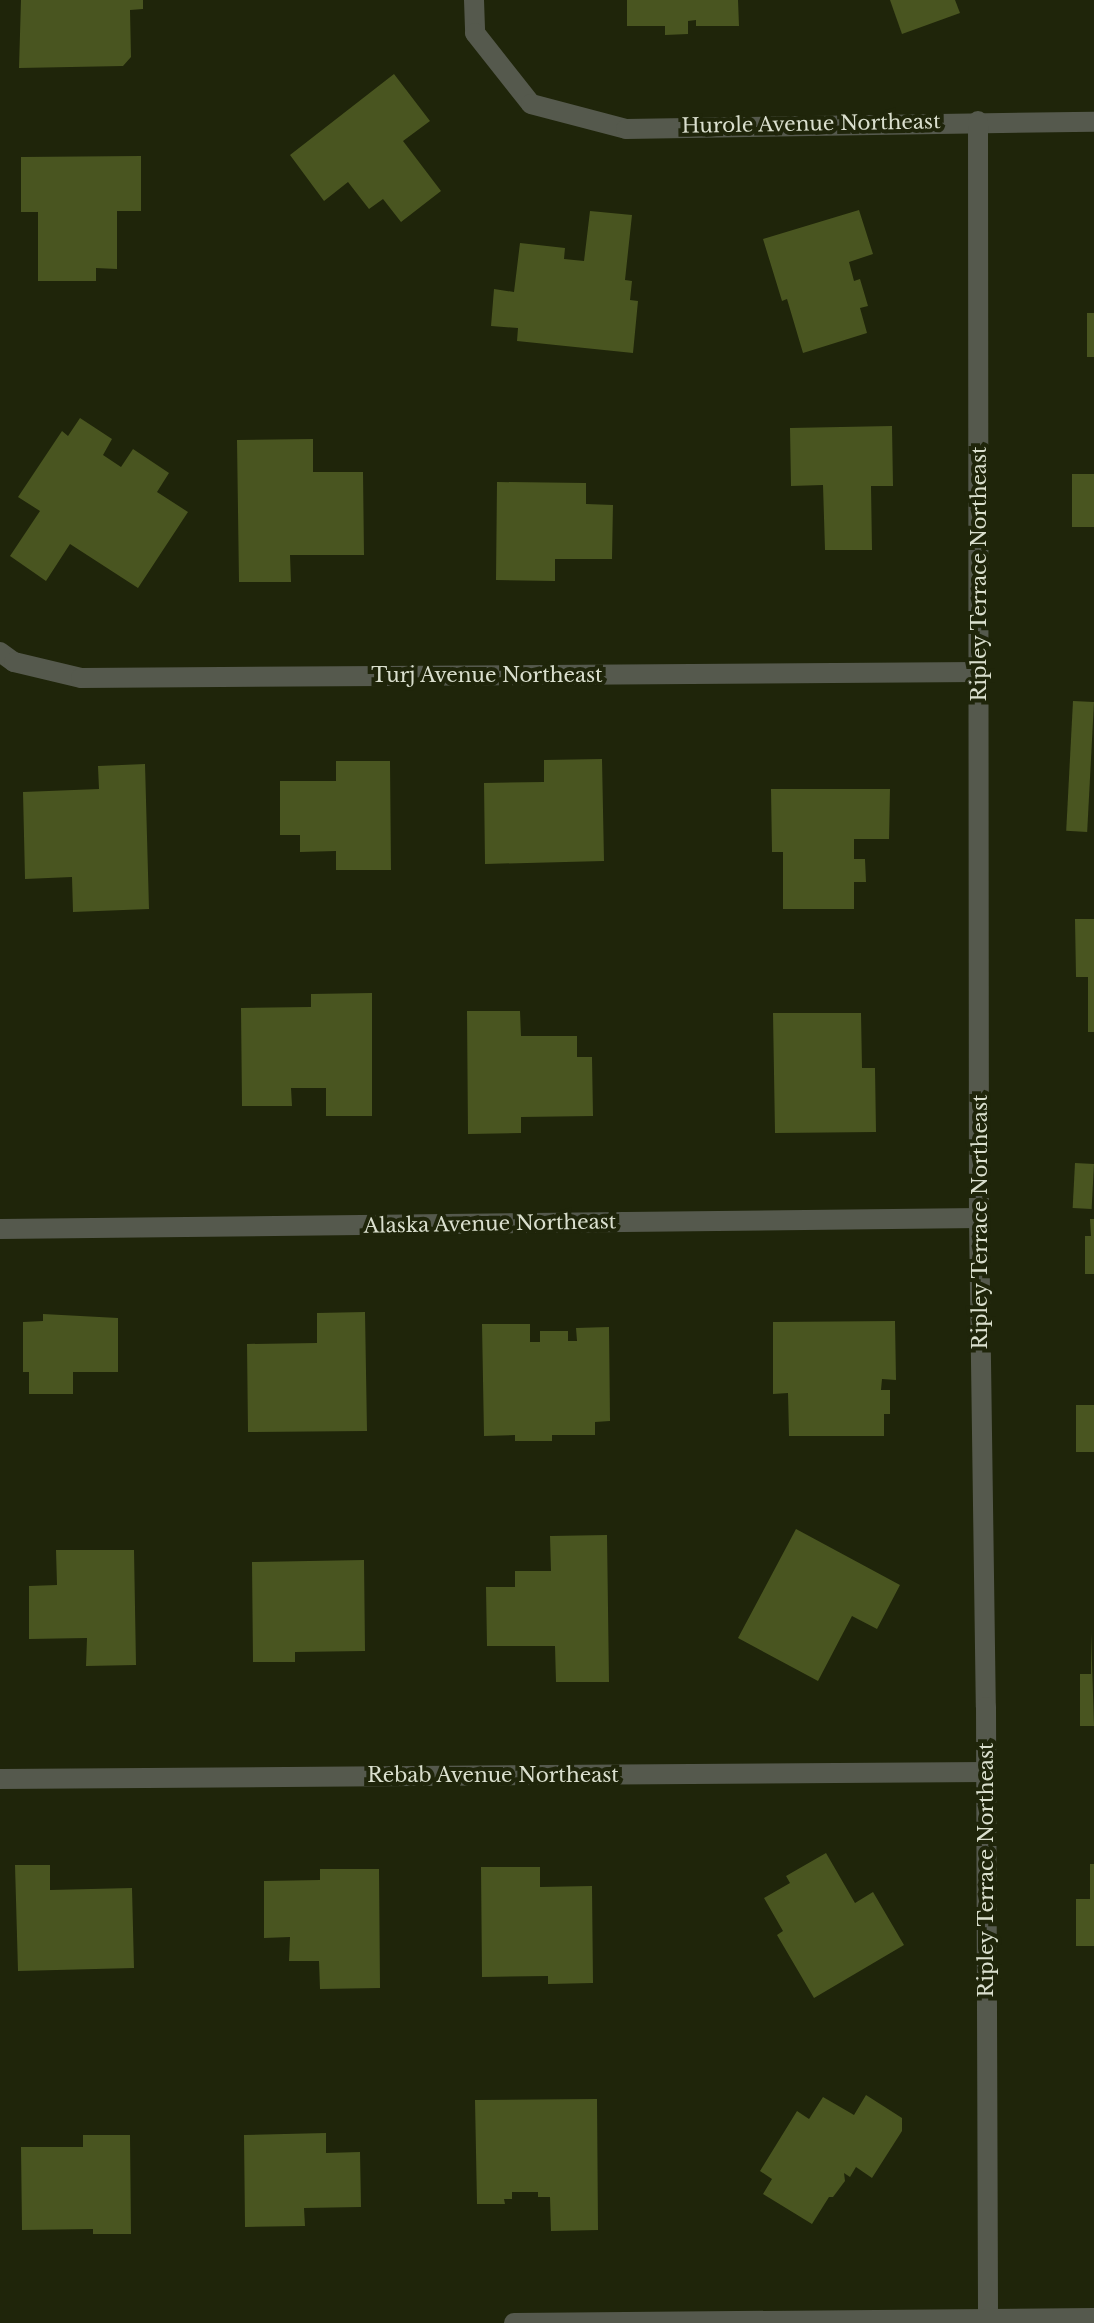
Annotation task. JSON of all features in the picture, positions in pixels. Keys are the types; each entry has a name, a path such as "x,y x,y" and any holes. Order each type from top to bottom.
{"street":[{"name":"Hurole Avenue Northeast","path":"474,0 475,33 531,104 626,129 978,121 1094,122"},
{"name":"Ripley Terrace Northeast","path":"978,121 979,1218 986,1772 988,2320"},
{"name":"Turj Avenue Northeast","path":"0,652 14,662 81,678 978,672"},
{"name":"Alaska Avenue Northeast","path":"0,1229 979,1218"},
{"name":"Rebab Avenue Northeast","path":"0,1779 986,1772"},
{"path":"514,2323 1094,2318"}],"building":[{"path":"21,0 143,0 143,9 130,10 131,57 123,66 19,68"},
{"path":"627,0 738,0 739,26 696,26 696,20 688,21 688,34 665,35 665,26 627,26"},
{"path":"890,0 955,0 960,13 902,34"},
{"path":"394,74 430,121 403,141 441,191 401,222 383,199 369,209 348,182 324,201 290,155"},
{"path":"141,156 141,211 117,211 117,269 96,268 96,281 38,281 38,212 21,212 21,157"},
{"path":"859,210 873,254 849,262 854,281 860,279 868,306 860,308 867,333 803,353 787,299 782,301 763,239"},
{"path":"590,211 632,215 625,280 632,281 630,300 638,301 633,353 517,341 518,328 491,326 494,289 514,292 520,243 565,248 564,259 584,261"},
{"path":"1087,313 1094,313 1094,357 1087,357"},
{"path":"80,418 112,439 103,455 121,467 133,449 169,473 157,492 188,512 138,588 70,544 46,581 10,556 40,511 18,497 62,431 68,436"},
{"path":"892,426 893,486 871,486 872,550 825,550 823,485 791,486 790,428"},
{"path":"313,439 313,472 363,472 364,555 290,555 291,582 239,582 237,440"},
{"path":"1072,474 1094,474 1094,527 1072,527"},
{"path":"497,482 586,483 586,504 613,505 612,559 555,559 555,581 496,580"},
{"path":"1073,701 1094,702 1087,832 1066,831"},
{"path":"602,759 604,861 485,864 484,783 544,782 544,760"},
{"path":"336,761 390,761 391,870 336,870 336,851 300,852 300,835 280,835 280,781 336,781"},
{"path":"145,764 149,909 73,912 72,877 25,879 23,792 99,789 98,766"},
{"path":"771,789 890,789 889,839 854,839 854,859 865,859 866,882 854,882 854,909 783,909 783,852 772,852"},
{"path":"1075,919 1094,919 1094,1032 1088,1032 1088,977 1076,977"},
{"path":"372,993 372,1116 326,1116 326,1088 291,1088 292,1106 242,1106 241,1008 311,1007 311,994"},
{"path":"467,1011 520,1011 521,1036 577,1036 577,1057 592,1057 593,1116 521,1117 521,1133 468,1134"},
{"path":"773,1013 861,1013 862,1068 875,1068 876,1132 775,1133"},
{"path":"1075,1163 1094,1164 1092,1209 1073,1208"},
{"path":"1090,1219 1094,1219 1094,1274 1085,1274 1085,1236 1091,1236"},
{"path":"365,1312 367,1431 248,1432 247,1344 317,1343 317,1313"},
{"path":"43,1314 118,1318 118,1372 73,1372 73,1394 29,1394 29,1372 23,1372 23,1322 43,1321"},
{"path":"895,1321 896,1380 882,1379 881,1390 890,1390 890,1414 884,1414 884,1436 789,1436 788,1393 773,1394 773,1322"},
{"path":"482,1324 530,1324 530,1342 540,1342 540,1331 568,1331 568,1341 577,1341 576,1328 609,1327 610,1421 595,1422 595,1435 552,1435 552,1441 515,1441 515,1435 484,1436"},
{"path":"1076,1405 1094,1405 1094,1452 1076,1452"},
{"path":"796,1529 900,1585 877,1629 852,1616 818,1681 738,1638"},
{"path":"607,1535 609,1682 556,1682 555,1646 487,1646 486,1587 515,1587 515,1571 551,1571 550,1536"},
{"path":"56,1550 134,1550 136,1665 86,1666 87,1638 29,1639 29,1586 57,1585"},
{"path":"364,1560 365,1651 295,1652 295,1662 253,1662 252,1562"},
{"path":"1091,1632 1094,1726 1080,1726 1080,1674 1091,1674"},
{"path":"826,1853 855,1903 873,1892 904,1945 814,1998 777,1935 783,1931 764,1898 790,1883 786,1876"},
{"path":"1090,1864 1094,1864 1094,1946 1076,1946 1076,1899 1090,1899"},
{"path":"15,1865 50,1865 50,1890 132,1888 134,1968 18,1971"},
{"path":"481,1867 540,1867 540,1887 592,1886 593,1983 548,1984 548,1976 482,1977"},
{"path":"320,1869 379,1869 380,1988 320,1989 319,1961 289,1961 290,1937 264,1938 264,1881 320,1880"},
{"path":"866,2095 902,2118 902,2131 872,2178 856,2167 850,2177 844,2173 845,2181 833,2197 829,2197 812,2224 763,2194 772,2179 760,2171 797,2111 809,2119 823,2097 854,2115"},
{"path":"597,2099 598,2230 551,2231 550,2197 538,2197 538,2192 512,2192 512,2199 504,2199 505,2204 477,2204 475,2100"},
{"path":"326,2133 326,2153 360,2152 361,2207 304,2208 305,2226 245,2227 244,2135"},
{"path":"83,2135 130,2135 131,2234 93,2234 93,2229 22,2230 21,2147 83,2147"}]}
